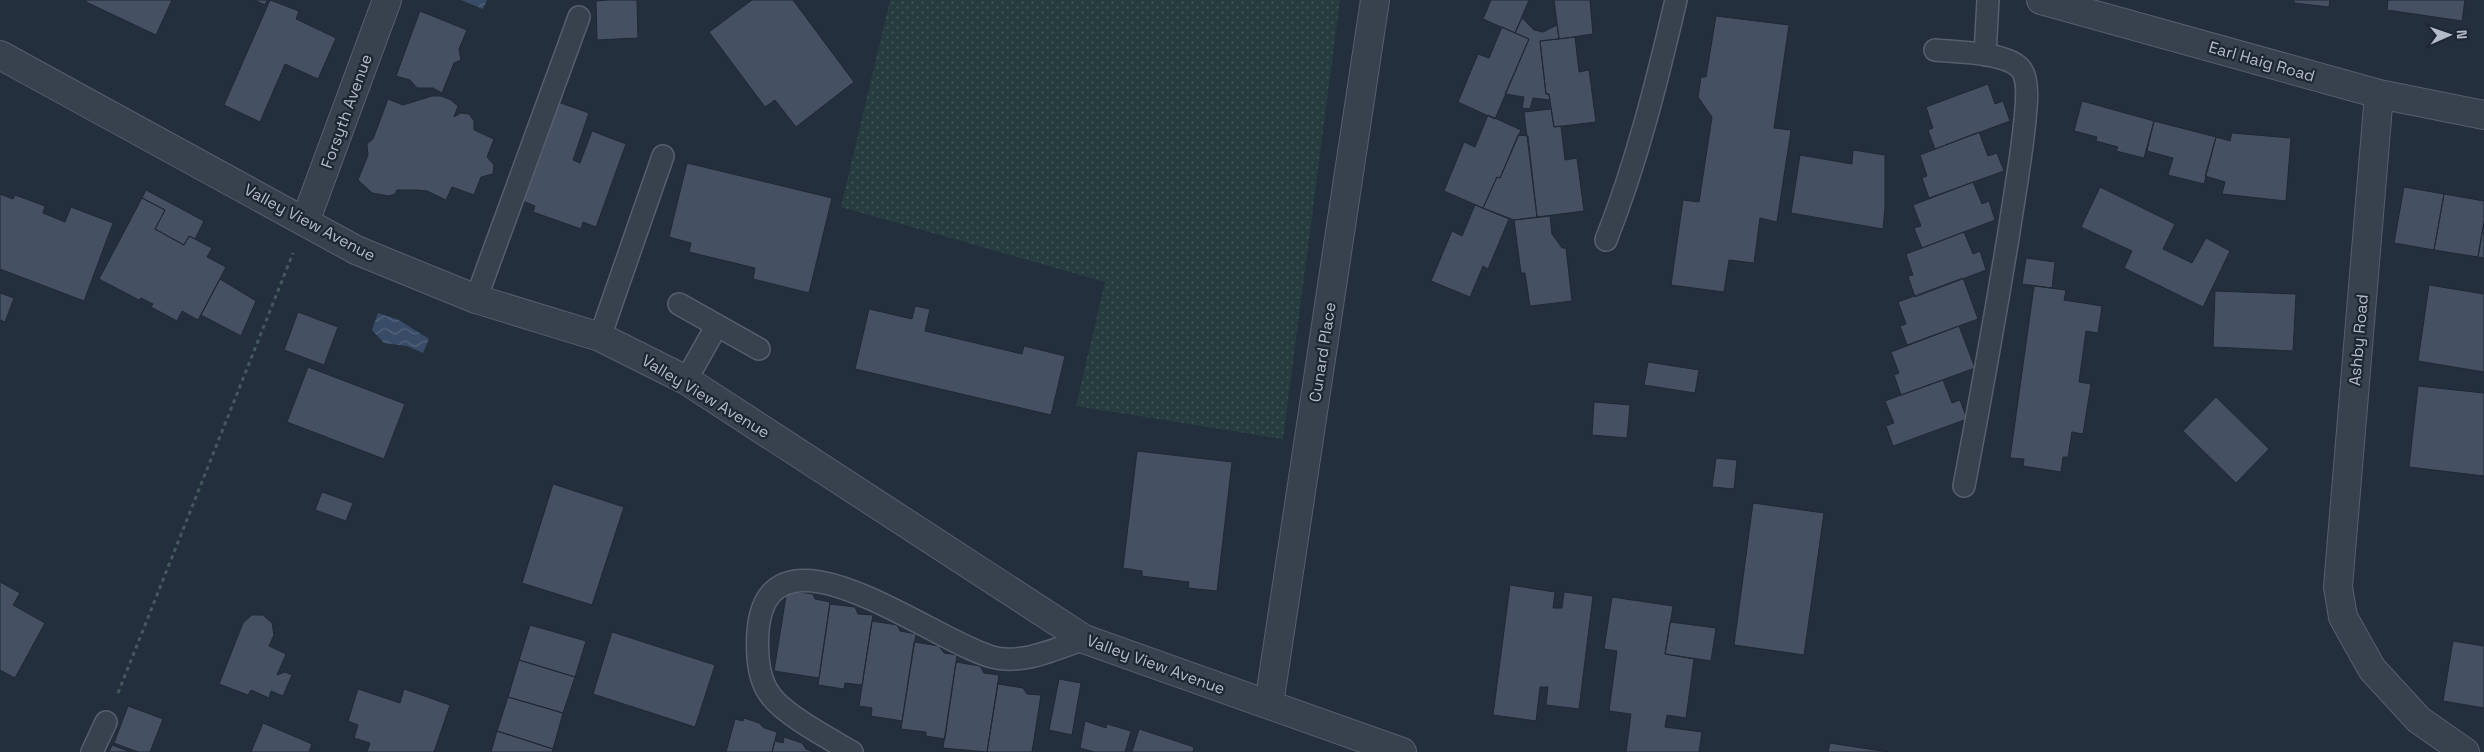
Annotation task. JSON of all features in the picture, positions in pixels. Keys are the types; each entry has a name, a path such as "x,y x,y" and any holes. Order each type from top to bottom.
{"street":[{"name":"Forsyth Avenue","path":"305,222 387,0"},
{"name":"Cunard Place","path":"1269,704 1375,0"},
{"name":"Earl Haig Road","path":"2041,0 2379,94 2484,115"},
{"name":"Valley View Avenue","path":"0,55 356,250 476,299 600,337 686,380 1084,639 1402,752"},
{"name":"Ashby Road","path":"2379,94 2338,587 2343,617 2372,669 2419,720 2465,752"}],"lane":[{"path":"1606,240 1627,186 1657,80 1676,0"},
{"path":"1985,55 1988,0"},
{"path":"476,299 579,17"},
{"path":"1935,50 1985,55 2010,62 2020,68 2025,79 2026,107 1984,382 1964,486"},
{"path":"600,337 663,156"},
{"path":"679,304 759,349"},
{"path":"686,380 716,326"},
{"path":"852,752 790,712 771,696 762,678 758,657 760,624 763,605 775,588 806,579 831,583 864,595 939,635 991,656 1007,659 1036,655 1084,639"},
{"path":"92,752 106,722"}],"path":[{"path":"106,722 305,222"}],"green space":[{"path":"890,0 1340,0 1283,439 1076,406 1105,282 841,207"}],"water":[{"path":"461,0 487,0 483,9"},
{"path":"378,313 399,320 429,339 423,353 407,346 384,343 372,330"}],"building":[{"path":"87,0 172,0 156,35 86,2"},
{"path":"254,0 267,0 265,5"},
{"path":"270,0 299,11 296,19 336,38 318,79 285,64 260,122 224,105"},
{"path":"637,0 638,38 597,40 596,1"},
{"path":"752,0 793,0 854,82 796,127 775,100 765,107 709,32"},
{"path":"1491,0 1529,0 1515,33 1483,19"},
{"path":"1554,0 1590,0 1593,34 1559,39"},
{"path":"2294,0 2330,0 2329,7 2294,3"},
{"path":"2388,0 2465,0 2462,21 2387,10"},
{"path":"420,11 467,30 459,49 461,60 454,63 442,93 433,88 417,88 410,80 396,76"},
{"path":"1716,16 1789,25 1774,128 1791,130 1777,222 1760,218 1754,263 1729,260 1724,292 1671,285 1683,200 1699,202 1712,117 1698,97 1701,77 1706,77"},
{"path":"1522,18 1534,30 1543,32 1557,25 1559,39 1540,41 1546,94 1549,94 1550,100 1533,98 1530,109 1522,108 1524,97 1505,94 1529,39 1515,33"},
{"path":"1502,27 1529,39 1495,119 1458,102 1478,54 1489,58"},
{"path":"1575,37 1579,72 1589,70 1596,122 1554,127 1549,94 1546,94 1540,41"},
{"path":"1988,84 1995,104 2003,101 2010,121 1935,149 1928,130 1933,128 1926,107"},
{"path":"432,96 441,96 451,100 458,106 454,117 461,113 469,114 474,121 474,130 494,139 487,157 494,165 493,174 481,177 474,195 452,187 446,200 427,191 417,190 397,190 395,194 389,196 372,193 358,180 368,155 367,144 373,139 388,99 403,105"},
{"path":"2082,101 2154,121 2144,158 2116,151 2118,147 2096,141 2097,137 2074,131"},
{"path":"558,102 589,113 573,160 580,163 592,131 626,144 596,227 583,222 581,229 533,212 535,206 523,201"},
{"path":"1551,109 1554,127 1561,126 1565,160 1577,158 1584,211 1537,217 1524,112"},
{"path":"1488,115 1521,130 1500,178 1497,177 1483,208 1444,191 1464,142 1475,147"},
{"path":"2154,121 2216,137 2204,184 2168,175 2173,158 2147,151"},
{"path":"1979,132 1988,156 1997,153 2004,171 1929,198 1922,178 1927,176 1920,155"},
{"path":"2232,133 2291,138 2286,201 2222,194 2225,182 2205,176 2216,137 2230,141"},
{"path":"1518,135 1528,136 1537,217 1514,220 1483,208 1497,177 1500,178"},
{"path":"1853,150 1885,155 1883,229 1791,213 1800,155 1852,164"},
{"path":"687,163 832,198 809,293 753,279 755,268 689,252 691,243 669,237"},
{"path":"1973,182 1982,204 1989,201 1995,220 1922,248 1914,228 1921,226 1913,205"},
{"path":"2100,187 2175,224 2163,249 2192,263 2206,238 2230,251 2203,307 2124,268 2132,251 2081,227"},
{"path":"2404,187 2444,194 2434,250 2394,243"},
{"path":"146,190 204,221 195,239 189,236 184,245 155,229 165,210 142,198"},
{"path":"0,194 13,199 15,195 45,206 43,213 65,222 71,207 113,223 84,301 0,269"},
{"path":"2444,194 2484,201 2484,222 2478,257 2434,250"},
{"path":"142,198 165,210 155,229 184,245 189,236 212,248 207,257 226,267 198,320 182,311 177,321 151,307 153,304 141,298 139,300 99,279"},
{"path":"1475,205 1509,219 1488,269 1483,266 1470,297 1431,281 1452,231 1462,236"},
{"path":"1550,216 1552,234 1562,248 1566,248 1572,301 1530,306 1525,273 1521,273 1514,220"},
{"path":"2484,222 2484,258 2478,257"},
{"path":"1964,232 1973,254 1980,251 1986,270 1915,297 1908,276 1913,275 1906,254"},
{"path":"2026,258 2055,262 2052,288 2022,284"},
{"path":"1963,278 1978,319 1907,345 1900,326 1906,324 1898,302"},
{"path":"220,279 256,301 241,336 201,315"},
{"path":"2429,285 2484,294 2484,372 2418,361"},
{"path":"2034,286 2066,290 2064,300 2102,306 2098,333 2086,331 2079,382 2091,384 2083,434 2072,432 2068,457 2063,457 2061,472 2023,466 2024,459 2010,458"},
{"path":"2215,291 2296,294 2293,351 2213,347"},
{"path":"0,293 14,298 5,322 0,320"},
{"path":"915,306 930,309 925,331 1022,354 1024,346 1065,356 1051,415 855,369 869,309 912,319"},
{"path":"298,312 338,327 324,365 284,350"},
{"path":"1959,326 1975,368 1901,395 1894,375 1899,373 1891,352"},
{"path":"1648,362 1699,370 1695,393 1644,385"},
{"path":"308,367 405,404 384,459 287,422"},
{"path":"1943,380 1952,403 1960,400 1967,419 1893,446 1886,426 1894,423 1885,401"},
{"path":"2418,386 2484,393 2484,476 2409,467"},
{"path":"2216,397 2269,449 2236,483 2183,431"},
{"path":"1594,402 1630,405 1627,438 1592,435"},
{"path":"1137,451 1232,462 1217,591 1188,588 1189,582 1142,576 1142,571 1123,568"},
{"path":"1716,458 1737,460 1734,489 1712,487"},
{"path":"553,484 624,507 592,605 522,583"},
{"path":"322,492 353,503 346,521 315,510"},
{"path":"1753,503 1824,513 1804,655 1734,645"},
{"path":"0,582 20,593 13,605 45,623 15,678 0,670"},
{"path":"1510,585 1555,592 1553,608 1562,608 1564,592 1593,596 1579,709 1546,705 1548,687 1540,687 1536,721 1493,715"},
{"path":"787,590 813,594 815,599 830,602 819,678 774,671"},
{"path":"1612,597 1673,606 1665,654 1694,659 1686,718 1667,715 1665,727 1702,732 1699,752 1626,752 1631,714 1609,711 1617,651 1604,649"},
{"path":"830,604 855,607 858,614 873,615 862,685 845,683 844,689 818,685"},
{"path":"252,615 263,615 272,623 274,635 269,646 286,654 277,675 285,672 292,675 283,696 271,691 269,698 251,690 248,695 219,684 243,623"},
{"path":"872,621 897,625 900,631 916,634 902,721 871,716 872,708 859,706"},
{"path":"1670,622 1716,628 1711,661 1665,654"},
{"path":"530,625 586,641 575,677 519,660"},
{"path":"612,632 715,665 695,727 593,694"},
{"path":"2453,641 2484,646 2484,708 2443,701"},
{"path":"914,642 939,646 944,653 957,655 945,739 926,736 926,732 901,729"},
{"path":"519,660 575,677 563,713 508,697"},
{"path":"956,662 980,666 984,673 999,675 987,752 943,748"},
{"path":"1059,679 1081,683 1072,735 1049,730"},
{"path":"998,684 1023,688 1027,694 1041,695 1032,752 987,752"},
{"path":"358,689 400,703 404,689 450,705 434,752 367,752 370,743 354,738 358,725 348,721"},
{"path":"508,697 563,713 553,749 497,731"},
{"path":"128,706 163,719 150,752 138,752 114,743"},
{"path":"744,718 777,732 772,752 726,752 735,719 743,721"},
{"path":"1085,721 1106,728 1107,724 1131,731 1125,752 1094,752 1080,748"},
{"path":"263,723 312,744 309,752 251,752"},
{"path":"1139,729 1194,747 1193,752 1132,752"},
{"path":"497,731 553,749 552,752 491,752"},
{"path":"784,737 802,743 806,749 815,752 772,752 775,741 783,743"},
{"path":"1830,743 1888,752 1828,752"},
{"path":"112,745 130,752 109,752"}]}
